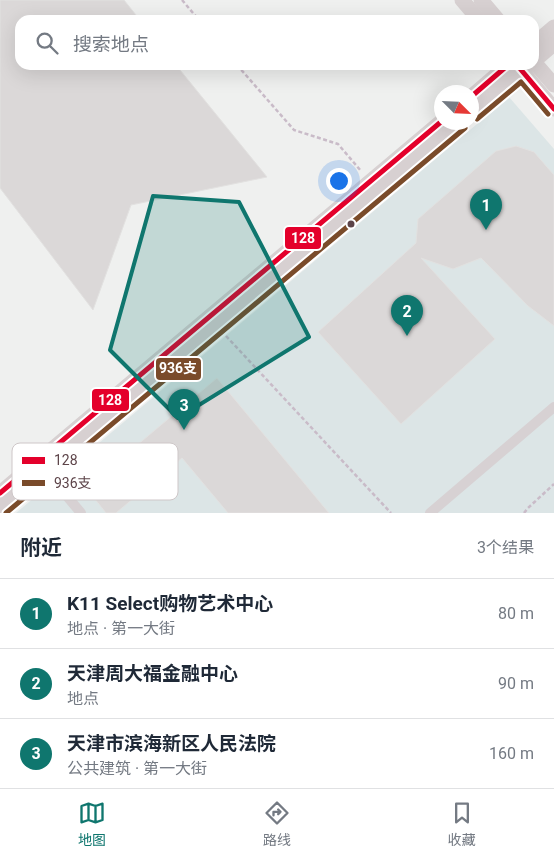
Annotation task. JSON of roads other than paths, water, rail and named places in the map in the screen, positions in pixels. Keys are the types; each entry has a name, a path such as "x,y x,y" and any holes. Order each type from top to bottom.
{"main road":[{"path":"462,0 474,15"},
{"path":"481,0 494,15"},
{"path":"539,40 554,27"},
{"path":"539,58 554,44"},
{"path":"539,68 554,85"},
{"path":"479,92 514,70"},
{"path":"479,106 516,70"},
{"path":"522,70 554,109"},
{"path":"59,443 434,129"},
{"path":"77,443 451,130"},
{"path":"0,493 12,483"},
{"path":"0,508 12,498"}],"street":[{"path":"430,513 554,408"},
{"path":"70,500 81,513"}],"place":[{"name":"K11 Select购物艺术中心","path":"486,230"},
{"name":"天津周大福金融中心","path":"407,336"},
{"name":"天津市滨海新区人民法院","path":"184,430"}]}
